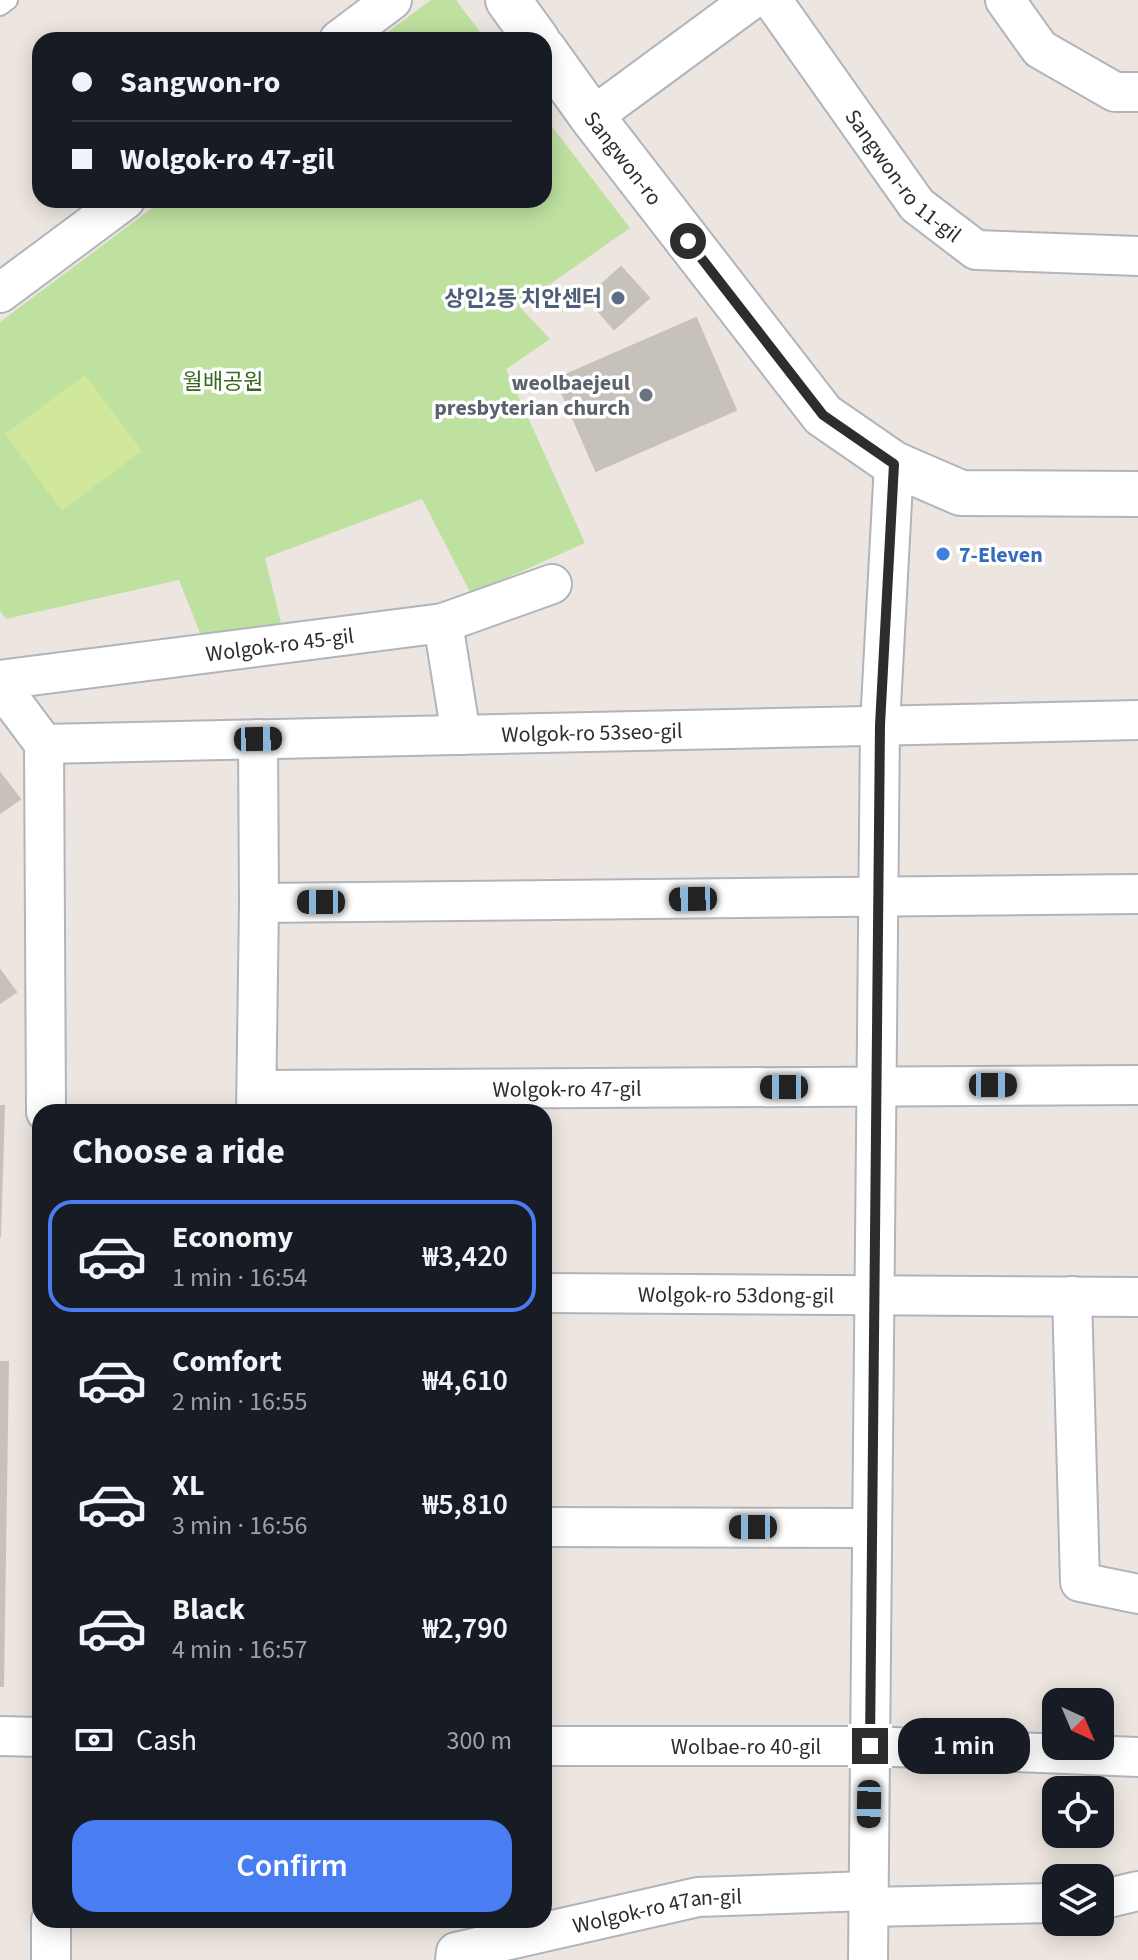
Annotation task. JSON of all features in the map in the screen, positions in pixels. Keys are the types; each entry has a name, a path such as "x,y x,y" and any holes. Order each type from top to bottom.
{"street":[{"path":"350,32 392,0"},
{"path":"508,0 531,32"},
{"path":"592,117 751,0"},
{"name":"Sangwon-ro 11-gil","path":"772,0 917,205 976,250 1138,256"},
{"path":"1005,0 1040,49 1115,92 1138,92"},
{"name":"Sangwon-ro","path":"552,61 823,415 894,464 961,493 1138,494"},
{"path":"0,293 114,208"},
{"path":"868,1960 880,725 894,464"},
{"name":"Wolgok-ro 45-gil","path":"44,744 0,682 443,623 552,584"},
{"path":"443,623 461,735"},
{"name":"Wolgok-ro 53seo-gil","path":"44,744 1138,720"},
{"path":"256,1101 258,739"},
{"path":"44,744 46,1104"},
{"path":"259,903 1138,894"},
{"name":"Wolgok-ro 47-gil","path":"256,1101 877,1086 1138,1085"},
{"name":"Wolgok-ro 53dong-gil","path":"552,1293 1138,1297"},
{"path":"1072,1296 1080,1582 1138,1594"},
{"path":"552,1527 872,1528"},
{"path":"0,1736 32,1737"},
{"name":"Wolbae-ro 40-gil","path":"552,1746 870,1746 1138,1757"},
{"path":"1114,1897 1138,1891"},
{"name":"Wolgok-ro 47an-gil","path":"455,1960 456,1952 698,1897 868,1899"},
{"path":"868,1899 1042,1903"},
{"path":"51,1928 51,1960"}],"lane":[{"path":"0,6 8,0"}],"green space":[{"path":"431,0 456,0 480,32 388,32"},
{"name":"월배공원","path":"552,126 630,228 519,306 550,339 506,369 585,543 471,594 422,499 265,558 282,627 204,643 179,580 6,619 0,611 0,322 152,208 552,208"},
{"path":"85,375 142,451 62,511 5,434"}],"building":[{"name":"상인2동 치안센터","path":"621,267 649,298 614,329 587,298"},
{"name":"weolbaejeul presbyterian church","path":"696,318 736,410 596,471 556,379"},
{"path":"0,773 20,799 0,813"},
{"path":"0,970 16,992 0,1003"},
{"path":"0,1106 4,1106 0,1237"},
{"path":"0,1362 8,1362 3,1686 0,1686"}],"place":[{"name":"상인2동 치안센터","path":"618,298"},
{"name":"weolbaejeul presbyterian church","path":"646,395"},
{"name":"7-Eleven","path":"943,554"}],"route":[{"path":"688,241 823,415 894,464 880,725 870,1746"}]}
